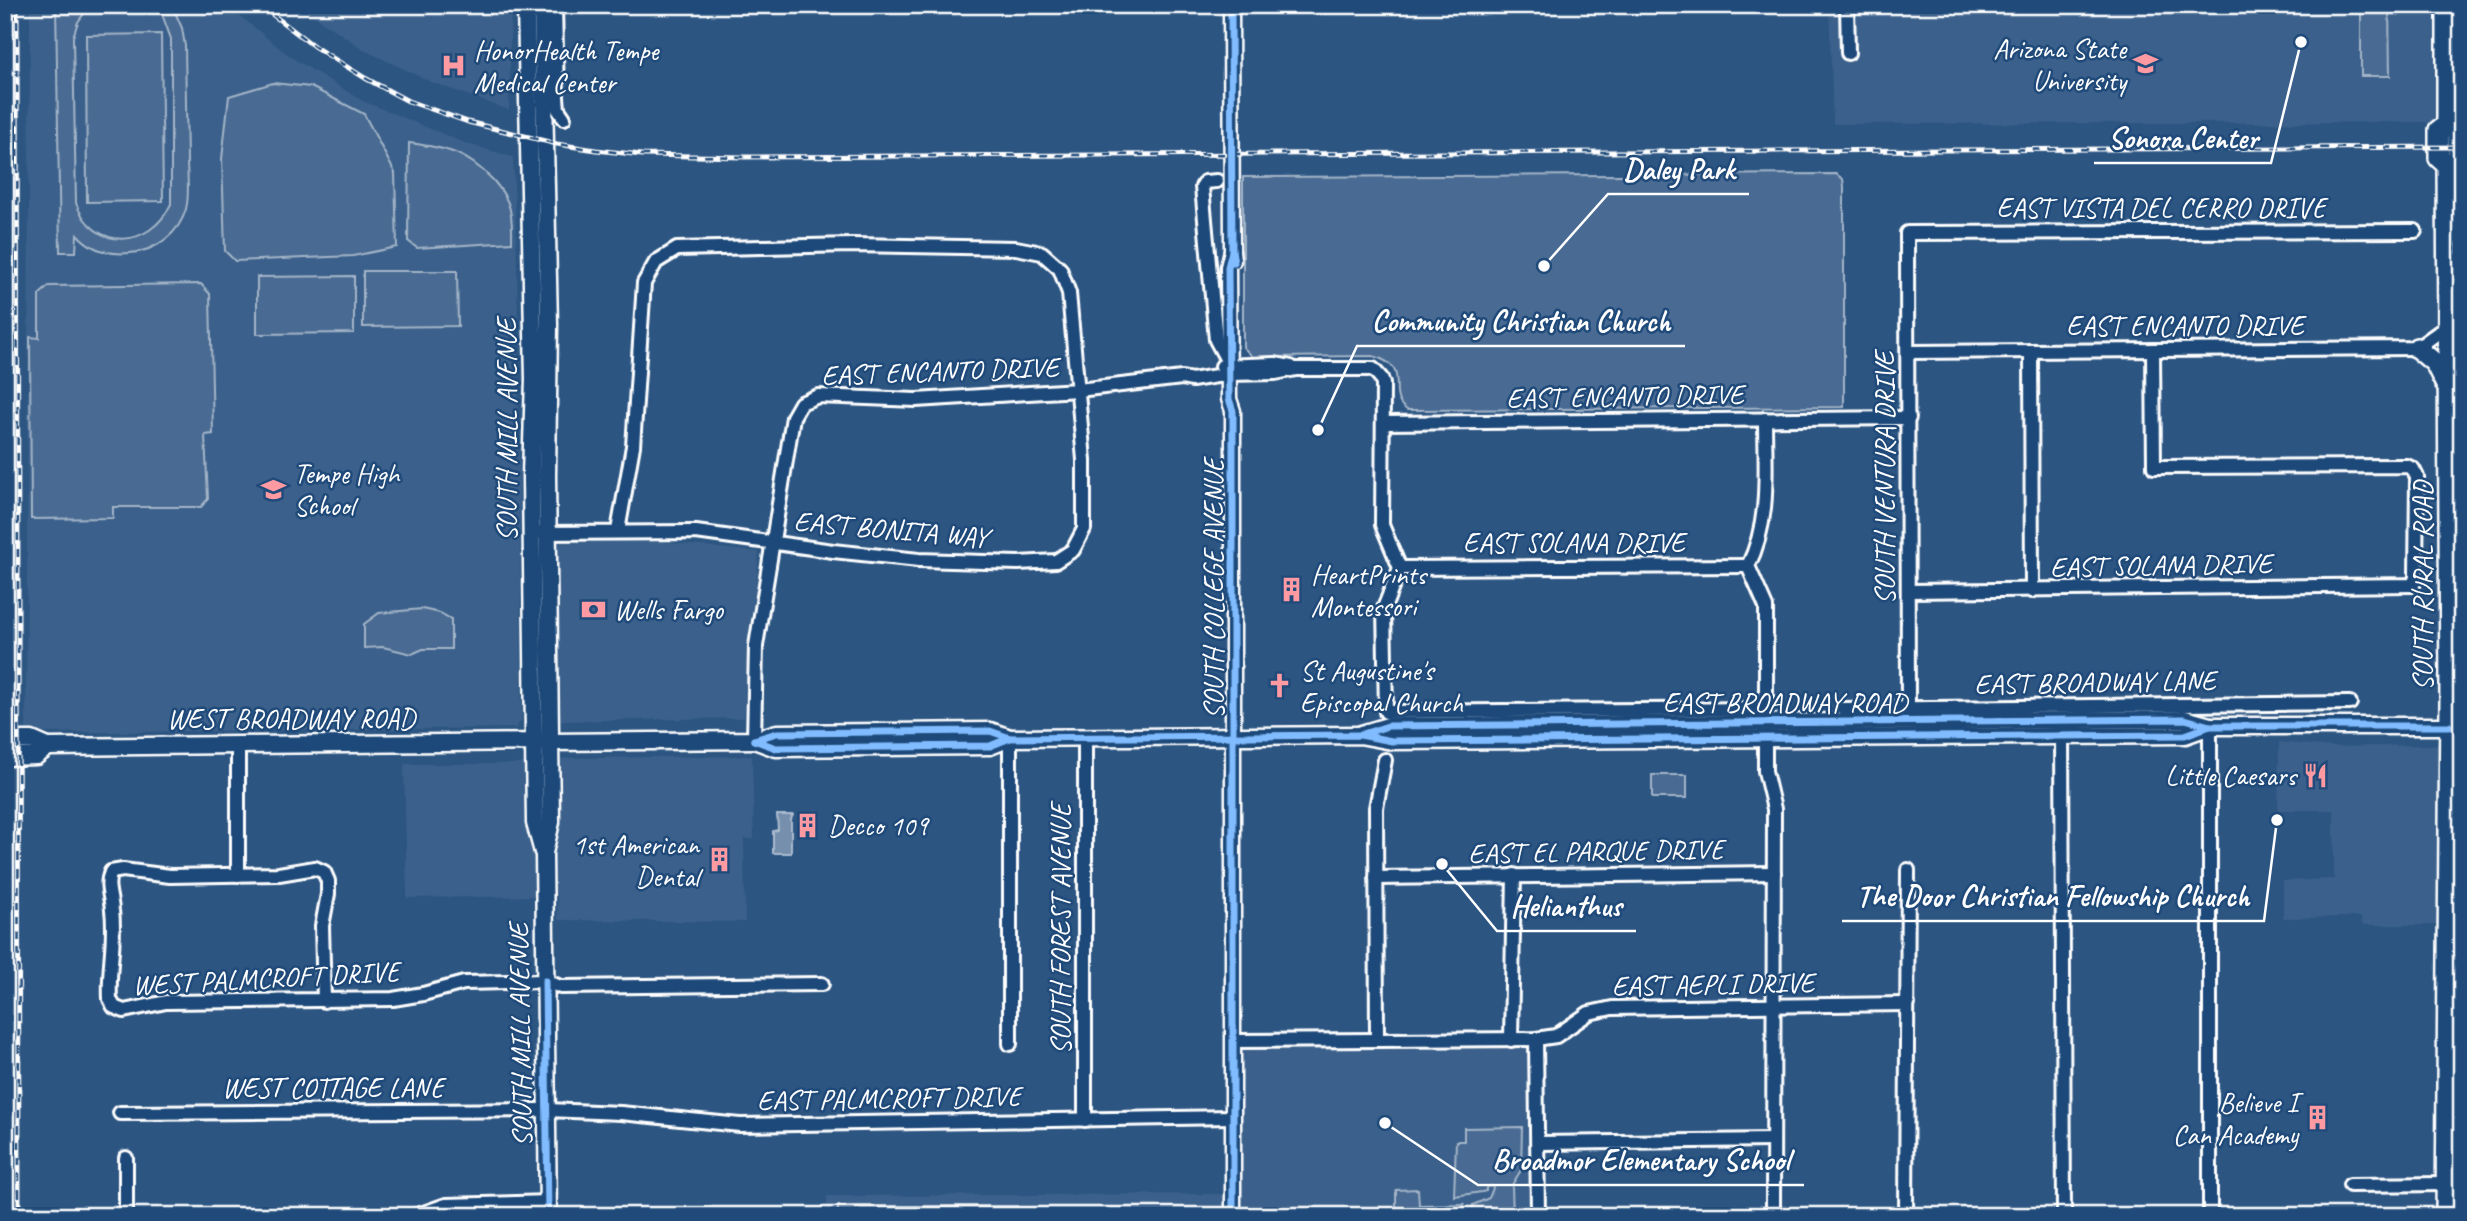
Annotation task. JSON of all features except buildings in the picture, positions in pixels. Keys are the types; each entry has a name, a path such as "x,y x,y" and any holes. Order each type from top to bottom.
{"main road":[{"name":"SOUTH MILL AVENUE","path":"526,5 534,379 531,488 542,743"},
{"name":"SOUTH MILL AVENUE","path":"542,5 549,336 543,533 542,743 535,823 544,853 548,1209"},
{"name":"SOUTH RURAL ROAD","path":"2446,1216 2458,726 2449,393 2449,319 2455,286 2447,165 2458,158 2458,131 2447,125 2447,5"},
{"path":"2417,348 2440,369 2449,393"},
{"name":"EAST BROADWAY ROAD","path":"1765,724 1908,715 2062,729"},
{"name":"EAST BROADWAY ROAD","path":"542,743 754,740 777,733 911,731 990,731 1010,738 1360,734 1388,726 1765,724 2062,729 2185,719 2210,726 2458,726"},
{"name":"WEST BROADWAY ROAD","path":"5,740 32,740 48,747 542,743"},
{"name":"WEST BROADWAY ROAD","path":"5,757 36,756 48,747"}],"street":[{"path":"555,5 557,97 558,109 564,118"},
{"name":"SOUTH COLLEGE AVENUE","path":"1231,5 1231,251 1228,267 1232,369 1229,399 1233,411 1233,1216"},
{"path":"1847,5 1848,53"},
{"path":"1217,181 1205,183 1202,187 1216,340 1232,369"},
{"name":"EAST VISTA DEL CERRO DRIVE","path":"1907,233 2415,231"},
{"name":"SOUTH VENTURA DRIVE","path":"1907,233 1908,715"},
{"path":"618,531 633,446 644,283 656,262 677,249 852,245 1016,248 1042,253 1060,269 1069,293 1078,390"},
{"path":"2417,348 2442,330 2449,319"},
{"name":"EAST ENCANTO DRIVE","path":"1908,352 2417,348"},
{"name":"EAST SOLANA DRIVE","path":"1908,591 2413,585 2416,577 2417,477 2413,469 2407,466 2154,467 2152,350"},
{"path":"2031,351 2032,591"},
{"name":"EAST ENCANTO DRIVE","path":"773,543 793,417 801,403 818,396 916,400 1078,390 1182,378 1191,372 1232,369 1275,373 1296,369 1367,368 1377,373 1383,384 1384,423 1909,418"},
{"name":"EAST BONITA WAY","path":"543,533 696,532 919,560 1018,564 1056,561 1073,550 1084,528 1084,460 1078,390"},
{"path":"1765,419 1765,514 1759,544 1748,566 1766,607 1765,771 1774,809 1773,1216"},
{"path":"1384,423 1381,525 1400,568 1384,608 1386,712 1765,724"},
{"path":"754,740 756,646 773,543"},
{"name":"EAST SOLANA DRIVE","path":"1400,568 1748,566"},
{"name":"EAST BROADWAY LANE","path":"1842,709 1908,715 2350,703"},
{"path":"2210,726 2210,1216"},
{"path":"2062,729 2064,1216"},
{"name":"SOUTH FOREST AVENUE","path":"1085,737 1085,1120"},
{"path":"1010,738 1010,1044"},
{"path":"238,744 238,875 279,874 315,868 324,872 328,881 322,926 324,1001"},
{"path":"1377,1040 1376,808 1385,760"},
{"name":"WEST PALMCROFT DRIVE","path":"238,875 170,876 123,870 111,872 107,881 113,911 114,939 109,986 114,1007 124,1011 166,1002 393,999 464,983 545,981"},
{"path":"1906,1216 1908,870"},
{"name":"EAST EL PARQUE DRIVE","path":"1376,878 1774,873"},
{"path":"1511,1040 1514,875"},
{"path":"545,981 561,987 822,984"},
{"name":"EAST AEPLI DRIVE","path":"1233,1041 1536,1039 1556,1036 1589,1013 1612,1008 1908,1004"},
{"path":"1536,1039 1538,1216"},
{"name":"EAST PALMCROFT DRIVE","path":"547,1110 621,1112 740,1125 1233,1117"},
{"name":"WEST COTTAGE LANE","path":"120,1113 547,1110"},
{"path":"1538,1143 1773,1140"},
{"path":"127,1158 127,1216"},
{"path":"2350,1185 2446,1184"},
{"path":"415,1216 446,1205 548,1209"}],"shaded area":[{"name":"Tempe High School","path":"30,5 226,5 291,57 363,101 467,144 513,157 517,259 522,719 516,728 26,733"},
{"path":"56,5 90,5 78,22 73,37 76,203 84,219 95,230 108,237 122,239 150,230 162,219 171,204 171,39 162,14 153,5 172,5 182,28 185,46 187,203 178,226 165,240 149,249 130,253 108,252 88,244 77,234 76,252 60,252"},
{"name":"HonorHealth Tempe Medical Center","path":"298,5 511,5 509,110 431,82 366,51"},
{"name":"Arizona State University","path":"1829,5 2462,5 2462,122 1833,124"},
{"path":"2361,5 2389,5 2390,76 2361,76"},
{"path":"161,34 163,201 87,202 86,35"},
{"path":"273,83 311,87 364,114 395,173 397,247 353,256 235,261 225,251 222,159 229,96"},
{"path":"409,143 434,147 465,157 493,180 508,203 512,242 417,248 408,241"},
{"path":"1836,174 1843,179 1844,186 1844,407 1407,410 1400,404 1397,396 1393,367 1373,356 1253,357 1243,347 1243,177"},
{"path":"363,271 457,271 458,326 363,327"},
{"path":"354,276 354,333 257,334 257,277"},
{"path":"201,284 210,294 213,434 205,435 208,499 201,507 113,507 113,518 31,519 30,337 39,338 39,295 49,286"},
{"path":"642,540 759,552 744,718 560,721 560,671 555,652 554,543"},
{"path":"422,609 451,619 451,649 423,649 412,654 383,647 364,648 364,624 379,613"},
{"path":"2279,742 2333,747 2462,744 2462,925 2362,925 2361,917 2283,918 2283,881 2334,879 2334,810 2278,810"},
{"path":"752,756 754,839 744,839 745,922 558,920 557,896 407,898 404,764 516,764 570,758"},
{"path":"1652,775 1687,775 1687,798 1652,798"},
{"path":"777,815 793,815 791,853 773,853 773,831 778,830"},
{"path":"1536,1039 1538,1216 827,1216 827,1196 1233,1194 1233,1041"},
{"path":"1522,1127 1521,1170 1512,1185 1513,1216 1472,1216 1473,1205 1489,1198 1493,1188 1486,1187 1486,1191 1454,1196 1456,1141 1464,1141 1464,1128"},
{"path":"1418,1189 1419,1205 1464,1204 1465,1216 1396,1216 1396,1190"},
{"path":"838,1206 1017,1206 1018,1216 838,1216"}],"railway":[{"path":"17,5 19,1216"},
{"path":"260,5 315,47 408,101 468,122 557,144 642,155 745,157 2462,147"}],"cycle path":[{"path":"1231,5 1234,262"},
{"path":"1232,251 1228,267 1229,399 1233,411 1233,1216"},
{"path":"1363,734 1388,726 2185,719 2210,726 2449,726"},
{"path":"754,740 777,733 990,731 1010,738 1360,735 1392,741 2185,735 2210,726"},
{"path":"754,740 776,748 990,746 1010,738"},
{"path":"545,981 548,1216"}],"place":[{"name":"Sonora Center","path":"2301,42"},
{"name":"Arizona State University","path":"2146,64"},
{"name":"HonorHealth Tempe Medical Center","path":"454,66"},
{"name":"Daley Park","path":"1544,266"},
{"name":"Community Christian Church","path":"1318,430"},
{"name":"Tempe High School","path":"274,489"},
{"name":"HeartPrints Montessori","path":"1291,590"},
{"name":"Wells Fargo","path":"594,609"},
{"name":"St Augustine's Episcopal Church","path":"1280,686"},
{"name":"Little Caesars","path":"2316,775"},
{"name":"The Door Christian Fellowship Church","path":"2277,820"},
{"name":"Decco 109","path":"808,825"},
{"name":"1st American Dental","path":"719,860"},
{"name":"Helianthus","path":"1442,864"},
{"name":"Believe I Can Academy","path":"2318,1118"},
{"name":"Broadmor Elementary School","path":"1385,1123"}]}
